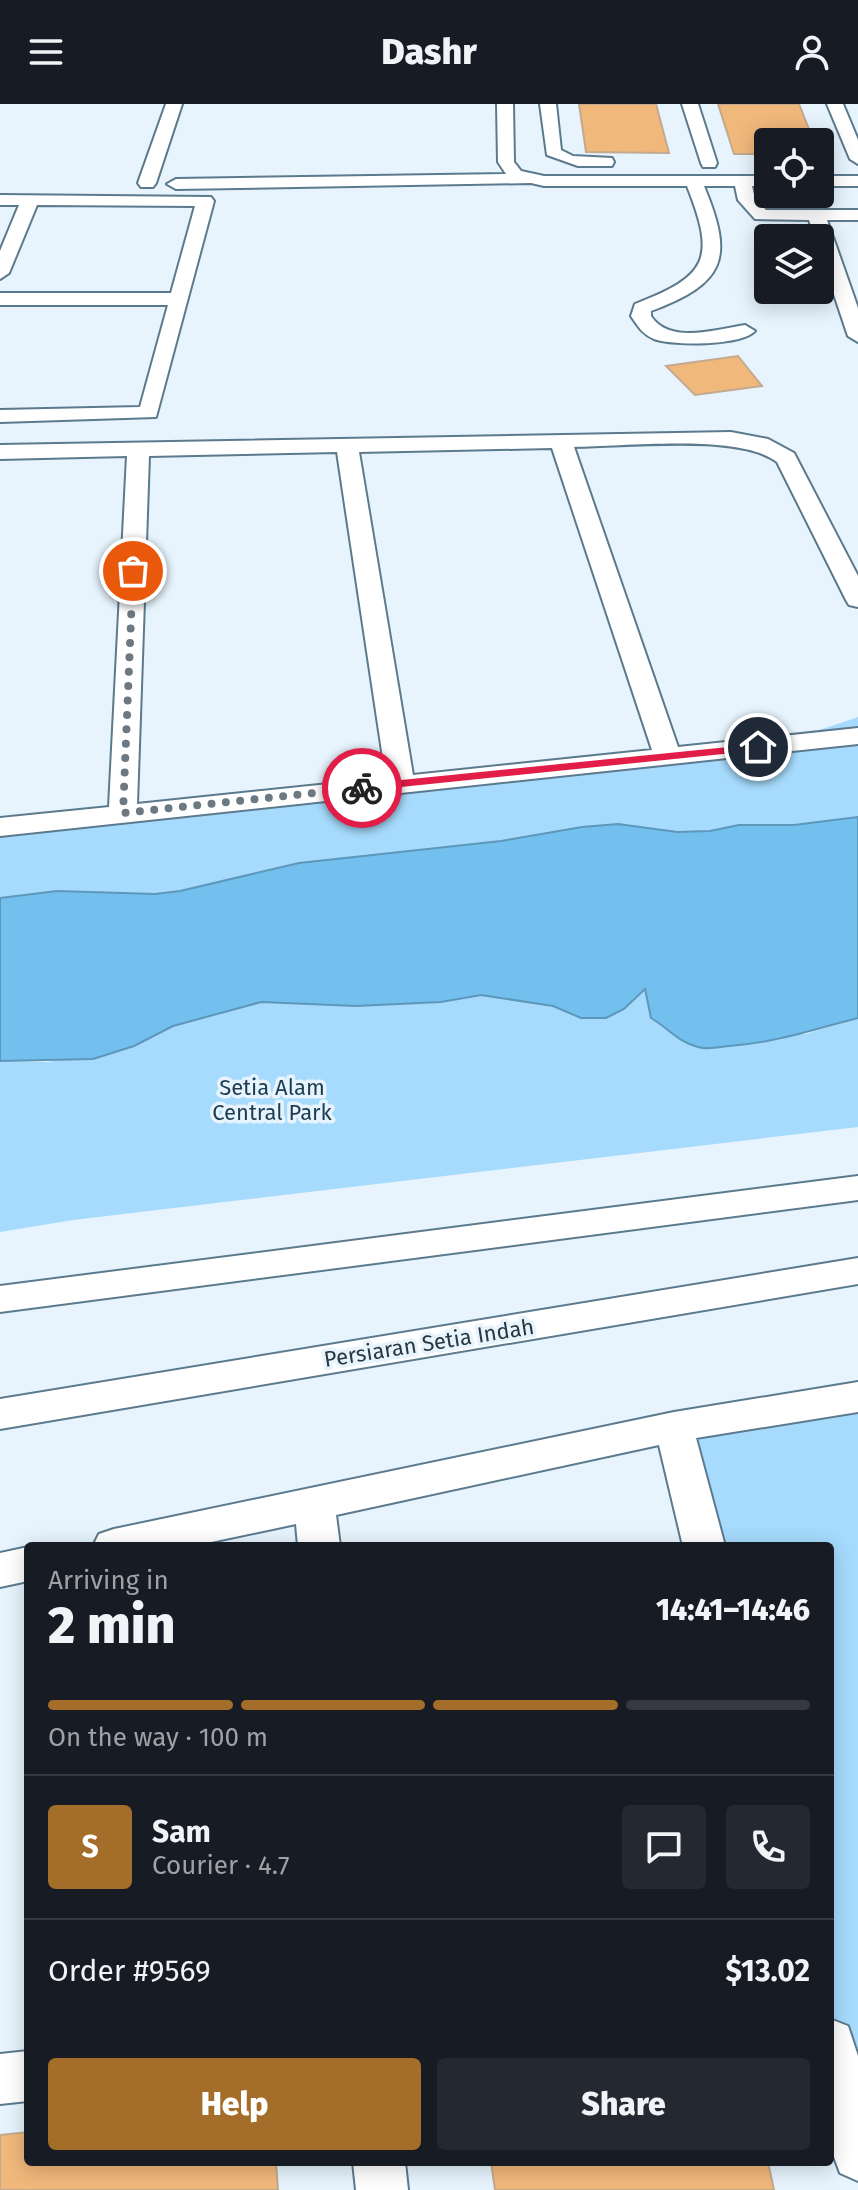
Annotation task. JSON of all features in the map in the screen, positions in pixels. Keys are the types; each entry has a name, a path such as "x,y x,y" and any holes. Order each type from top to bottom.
{"street":[{"path":"147,183 174,104"},
{"path":"505,104 508,169 528,179"},
{"path":"548,104 553,152 565,159 618,162"},
{"path":"690,104 705,167 715,237 713,255 702,274 679,294 642,308 641,316 651,332 662,336 745,331"},
{"path":"835,104 854,161"},
{"path":"394,163 410,170 411,182"},
{"path":"180,192 209,164"},
{"path":"0,200 528,179 705,167 742,181 754,181"},
{"path":"742,181 747,200 761,215 858,215"},
{"path":"834,181 858,181"},
{"path":"0,182 147,183 205,201 149,413 0,416"},
{"path":"0,273 30,200"},
{"path":"816,215 856,325"},
{"path":"0,299 179,299"},
{"path":"0,452 731,438 753,441 773,448 786,458 858,600"},
{"path":"561,442 668,756"},
{"path":"347,446 401,783"},
{"path":"123,813 138,450"},
{"path":"0,827 858,736"},
{"path":"0,1299 858,1188"},
{"name":"Persiaran Setia Indah","path":"0,1414 858,1271"},
{"path":"133,1542 674,1427 858,1397"},
{"path":"674,1427 703,1542"},
{"path":"314,1503 319,1542"},
{"path":"0,1570 24,1565"},
{"path":"834,2060 858,2155"},
{"path":"0,2079 24,2076"},
{"path":"379,2166 382,2190"}],"green space":[{"path":"858,717 858,817 852,819 677,832 618,824 582,827 501,841 299,863 180,891 155,894 57,891 0,898 0,836 752,753"},
{"name":"Setia Alam Central Park","path":"645,988 651,1018 670,1029 806,1034 858,1018 858,1127 73,1220 0,1232 0,1061 48,1062 134,1046 173,1026 261,1002 441,1002 481,995 553,1006 581,1018 605,1018 624,1009"},
{"path":"858,1397 858,2155 834,2060 834,1542 703,1542 674,1427"}],"shaded area":[{"path":"858,817 858,1018 778,1039 705,1048 685,1042 651,1018 645,989 624,1009 606,1018 581,1018 553,1006 481,995 441,1002 356,1006 261,1002 173,1026 134,1046 93,1059 0,1061 0,898 57,891 155,894 180,891 299,863 501,841 582,827 618,824 677,832 710,831 739,825 794,825"}],"building":[{"path":"579,104 656,104 669,153 586,152"},
{"path":"718,104 799,104 808,128 754,128 754,154 734,154"},
{"path":"738,356 762,386 695,395 666,366"},
{"path":"24,2132 24,2166 276,2166 278,2190 0,2190 0,2135"},
{"path":"492,2166 769,2166 774,2190 495,2190"}],"way so far":[{"path":"133,571 123,813 362,788"}],"route":[{"path":"362,788 758,747"}]}
